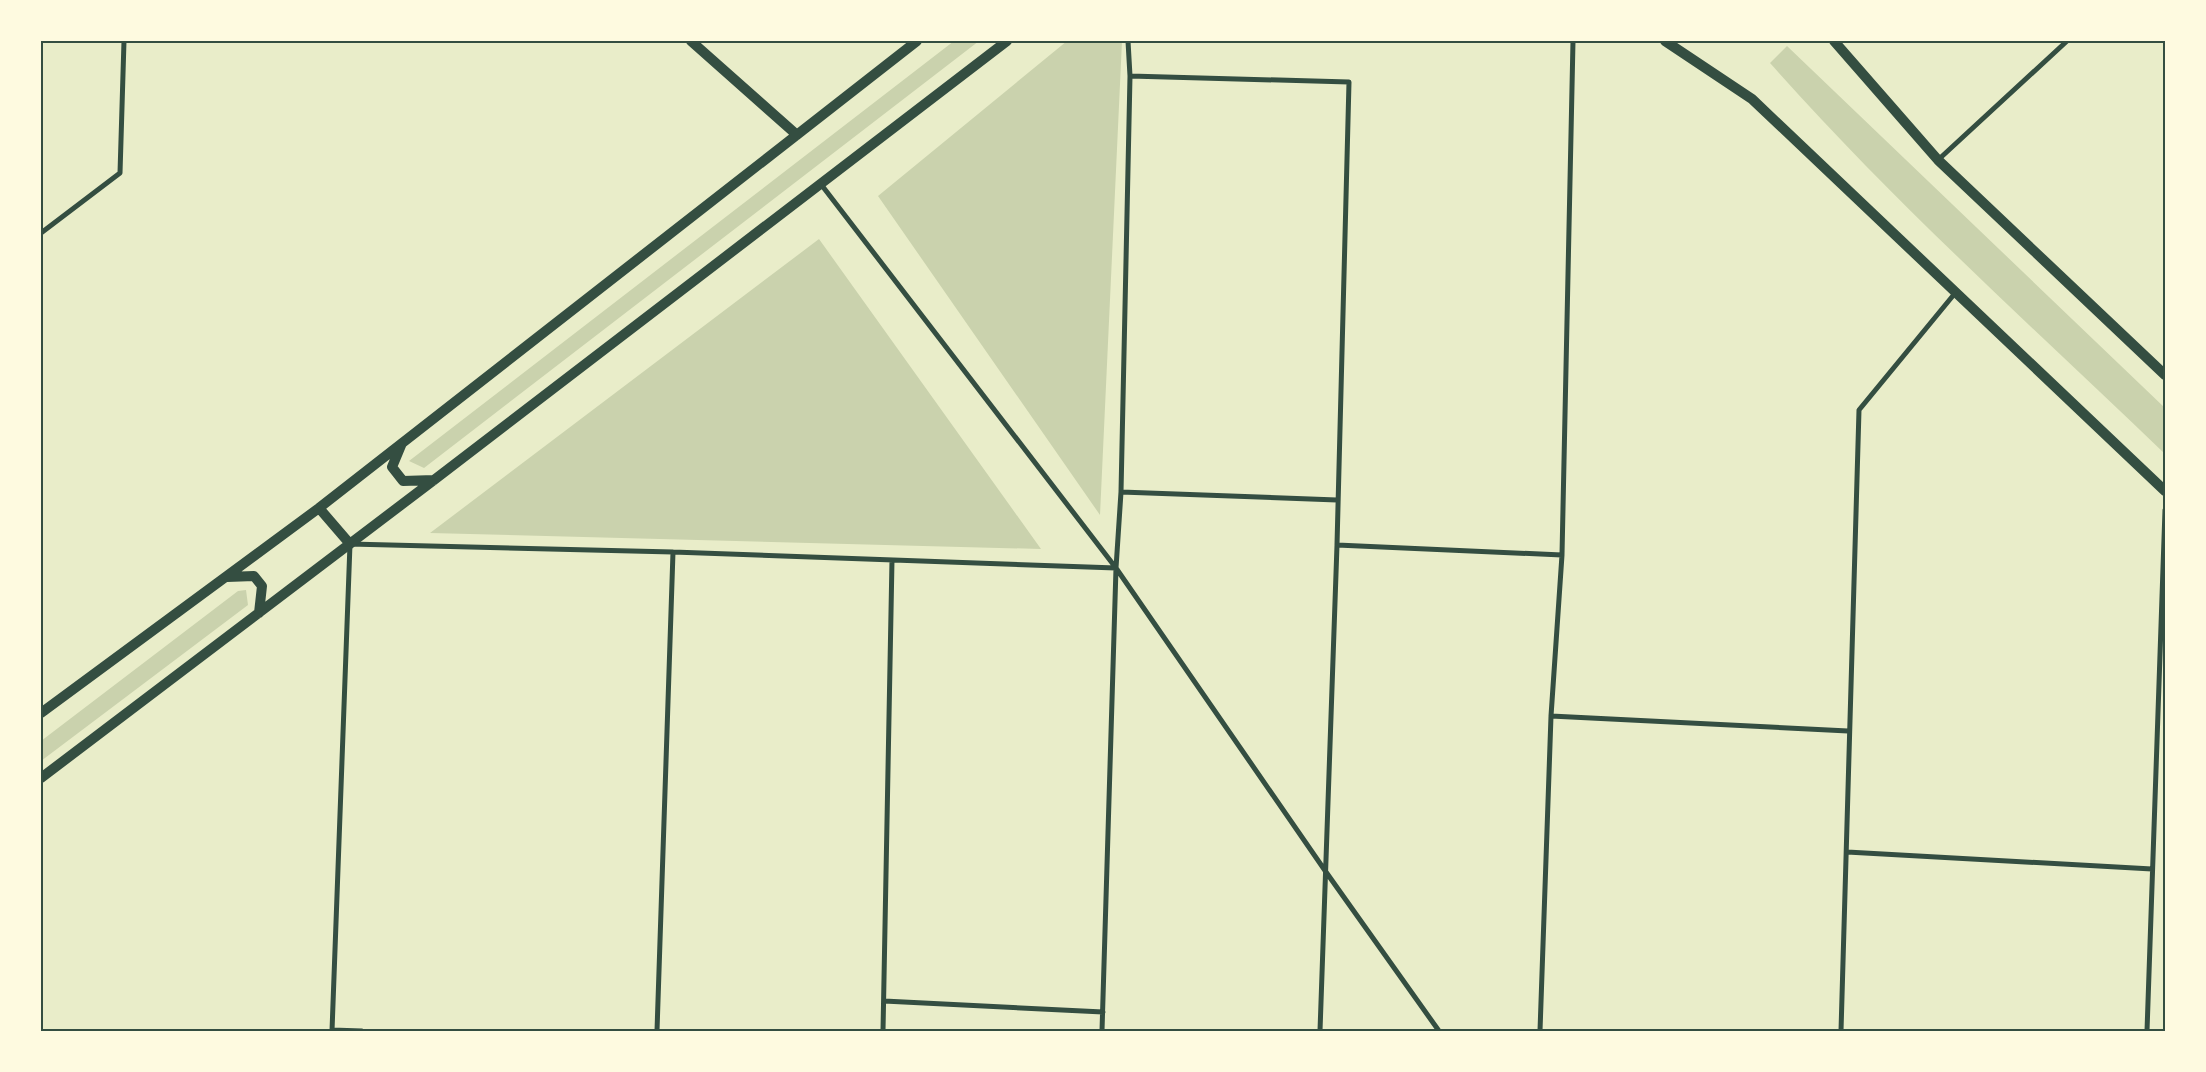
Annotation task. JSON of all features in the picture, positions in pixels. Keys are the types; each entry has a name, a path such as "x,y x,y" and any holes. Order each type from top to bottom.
{"main road":[{"path":"691,41 797,135"},
{"path":"41,713 319,508 917,41"},
{"path":"41,778 1008,41"},
{"path":"1665,41 1752,99 2165,491"},
{"path":"1834,41 1938,160 2165,375"},
{"path":"402,442 392,467 403,481 434,480"},
{"path":"319,508 350,544"},
{"path":"226,577 254,576 262,586 259,613"}],"street":[{"path":"41,233 120,173 124,41"},
{"path":"1102,1031 1116,568 1121,492 1130,76 1128,41"},
{"path":"1540,1031 1551,716 1562,555 1573,41"},
{"path":"1938,160 2067,41"},
{"path":"1130,76 1350,82 1337,546 1320,1031"},
{"path":"820,183 1116,568 1326,872 1439,1031"},
{"path":"1841,1031 1847,852 1848,730 1859,410 1956,292"},
{"path":"1121,492 1337,500"},
{"path":"2147,1031 2165,510"},
{"path":"362,1031 332,1030 350,544 674,552 1116,568"},
{"path":"1337,546 1562,555"},
{"path":"657,1031 674,552"},
{"path":"883,1031 892,560"},
{"path":"1551,716 1848,730"},
{"path":"1847,852 2152,869"},
{"path":"884,1001 1103,1012"}],"green space":[{"path":"954,41 979,41 424,468 409,461"},
{"path":"1067,41 1122,41 1100,515 878,196"},
{"path":"1787,46 2165,408 2165,454 1964,263 1865,165 1817,114 1770,63"},
{"path":"819,239 1041,549 430,533"},
{"path":"246,590 248,605 41,761 41,741 238,591"}]}
